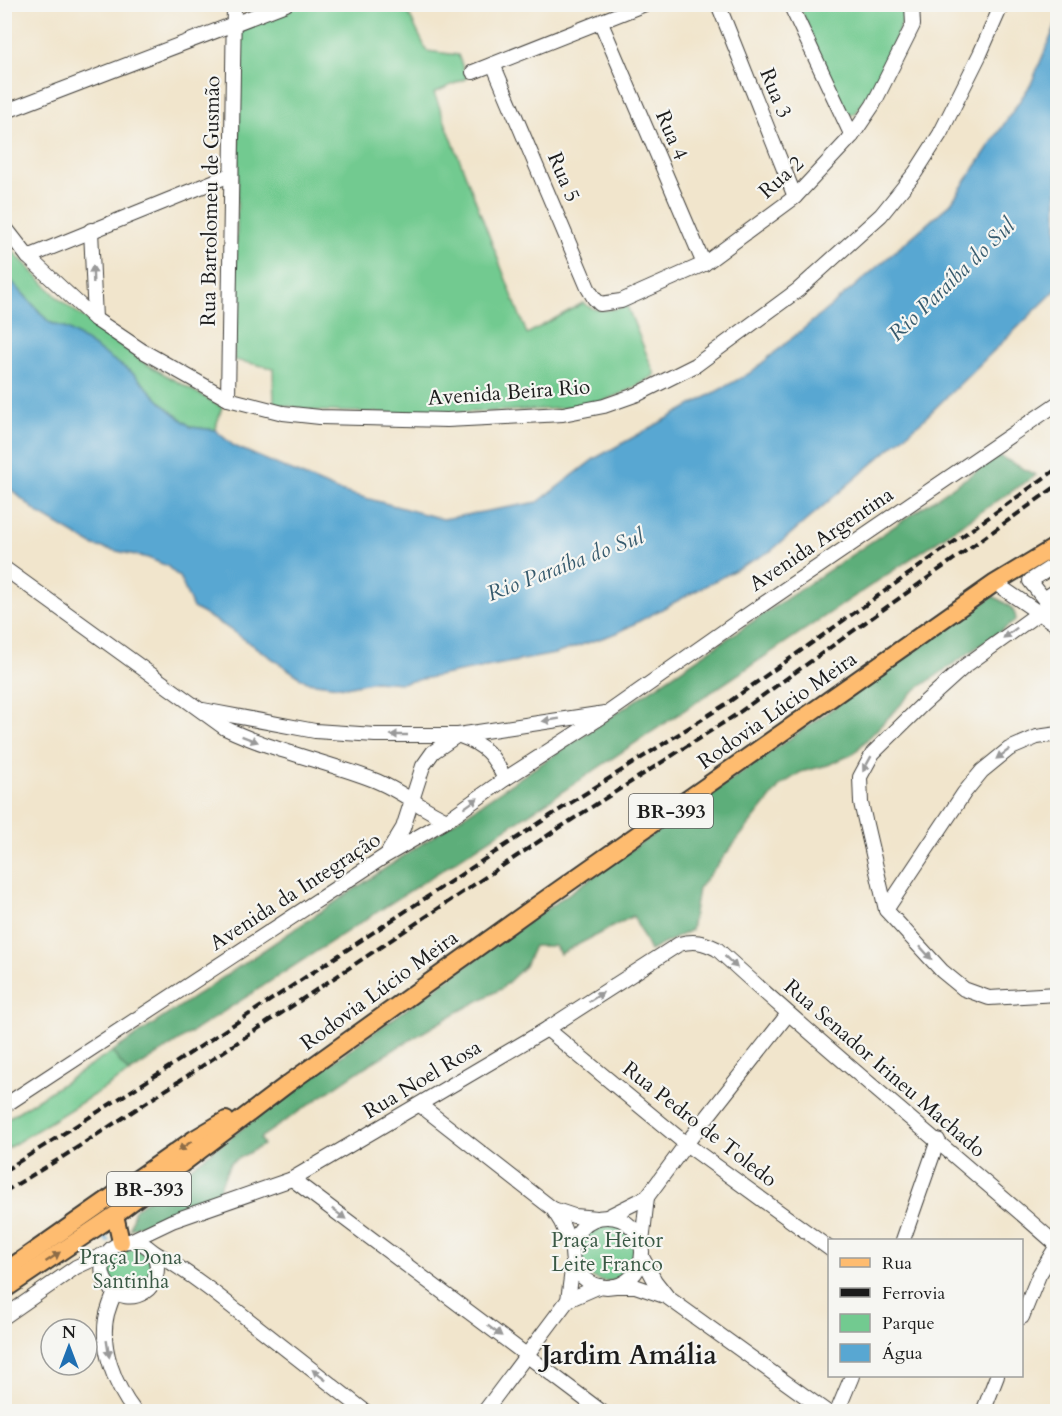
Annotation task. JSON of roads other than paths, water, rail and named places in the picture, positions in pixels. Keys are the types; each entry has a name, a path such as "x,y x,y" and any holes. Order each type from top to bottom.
{"main road":[{"name":"Rodovia Lúcio Meira","path":"4,1290 115,1215 289,1083 528,912 995,583 1058,545"},
{"name":"Rodovia Lúcio Meira","path":"4,1272 194,1139 289,1083"},
{"path":"115,1215 126,1241"}],"street":[{"name":"Rua Bartolomeu de Gusmão","path":"228,399 234,4"},
{"path":"4,112 286,4"},
{"path":"473,72 645,4"},
{"name":"Rua 3","path":"718,4 795,197"},
{"path":"790,4 852,136"},
{"name":"Rua 2","path":"600,304 621,301 704,264 795,197 852,136 873,105 913,25 912,4"},
{"name":"Avenida Beira Rio","path":"4,226 28,257 95,319 141,350 228,399 283,413 320,417 447,420 563,414 604,406 648,389 696,365 798,290 881,215 915,173 940,134 1002,4"},
{"name":"Rua 4","path":"601,23 704,264"},
{"name":"Rua 5","path":"493,64 588,288 600,304"},
{"path":"28,257 230,175"},
{"path":"91,230 95,319"},
{"name":"Avenida Argentina","path":"609,712 1058,403"},
{"path":"1058,563 1030,581 1044,599 1058,590"},
{"path":"4,568 225,728 248,739 378,781 447,820"},
{"path":"995,583 1058,626"},
{"path":"1058,599 965,666 873,753 860,777 861,803 886,910 942,971 964,989 989,998 1058,994"},
{"path":"201,709 315,731 375,735 458,735 609,712"},
{"name":"Avenida da Integração","path":"4,1106 385,856 447,820 505,779 609,712"},
{"path":"886,910 964,793 982,771 1009,749 1037,737 1058,734"},
{"path":"458,735 477,742 490,753 505,779"},
{"path":"385,856 398,838 423,766 433,752 458,735"},
{"name":"Rua Senador Irineu Machado","path":"679,944 692,940 703,942 717,949 788,1014 1057,1244"},
{"name":"Rua Noel Rosa","path":"126,1241 172,1221 292,1179 547,1029 679,944"},
{"path":"484,1412 568,1300 572,1284 572,1255 576,1236 586,1223 647,1197 788,1014"},
{"name":"Rua Pedro de Toledo","path":"547,1029 686,1144 828,1249"},
{"path":"420,1105 553,1209 574,1216 621,1219 631,1225 637,1233 655,1281 667,1297"},
{"path":"903,1239 938,1140"},
{"path":"292,1179 602,1412"},
{"path":"568,1300 626,1281 638,1269 647,1197"},
{"path":"553,1209 561,1222 579,1273 588,1281 607,1286 635,1286 667,1297 827,1412"},
{"name":"Rua Noel Rosa","path":"150,1249 172,1221"},
{"path":"4,1317 75,1267 107,1253 126,1241 150,1249 191,1276 366,1412"},
{"path":"1023,1314 1038,1275 1057,1244"},
{"path":"107,1253 102,1269 104,1278 115,1292 124,1296 134,1296 143,1294 156,1280 158,1261 150,1249"},
{"path":"75,1267 104,1278"},
{"path":"115,1292 107,1316 106,1336 110,1362 118,1384 135,1412"},
{"path":"837,1412 852,1377"},
{"path":"982,1412 997,1377"}],"water":[{"name":"Rio Paraíba do Sul","path":"1057,22 1057,289 922,421 771,551 617,633 555,654 401,683 375,681 346,687 307,682 223,625 193,608 180,578 167,566 148,558 94,546 38,513 5,484 5,274 49,322 69,330 134,374 164,405 191,427 215,430 234,446 336,490 443,519 538,502 594,459 750,373 951,203 1031,84"}],"waterway":[{"path":"104,1236 108,1241"}],"railway":[{"path":"4,1171 166,1069 550,816 726,704 1058,468"},
{"path":"4,1192 184,1078 559,828 734,716 1058,485"}],"district":[{"name":"Jardim Amália","path":"629,1355"}],"park label":[{"name":"Praça Heitor Leite Franco","path":"607,1252"},
{"name":"Praça Dona Santinha","path":"131,1269"}]}
